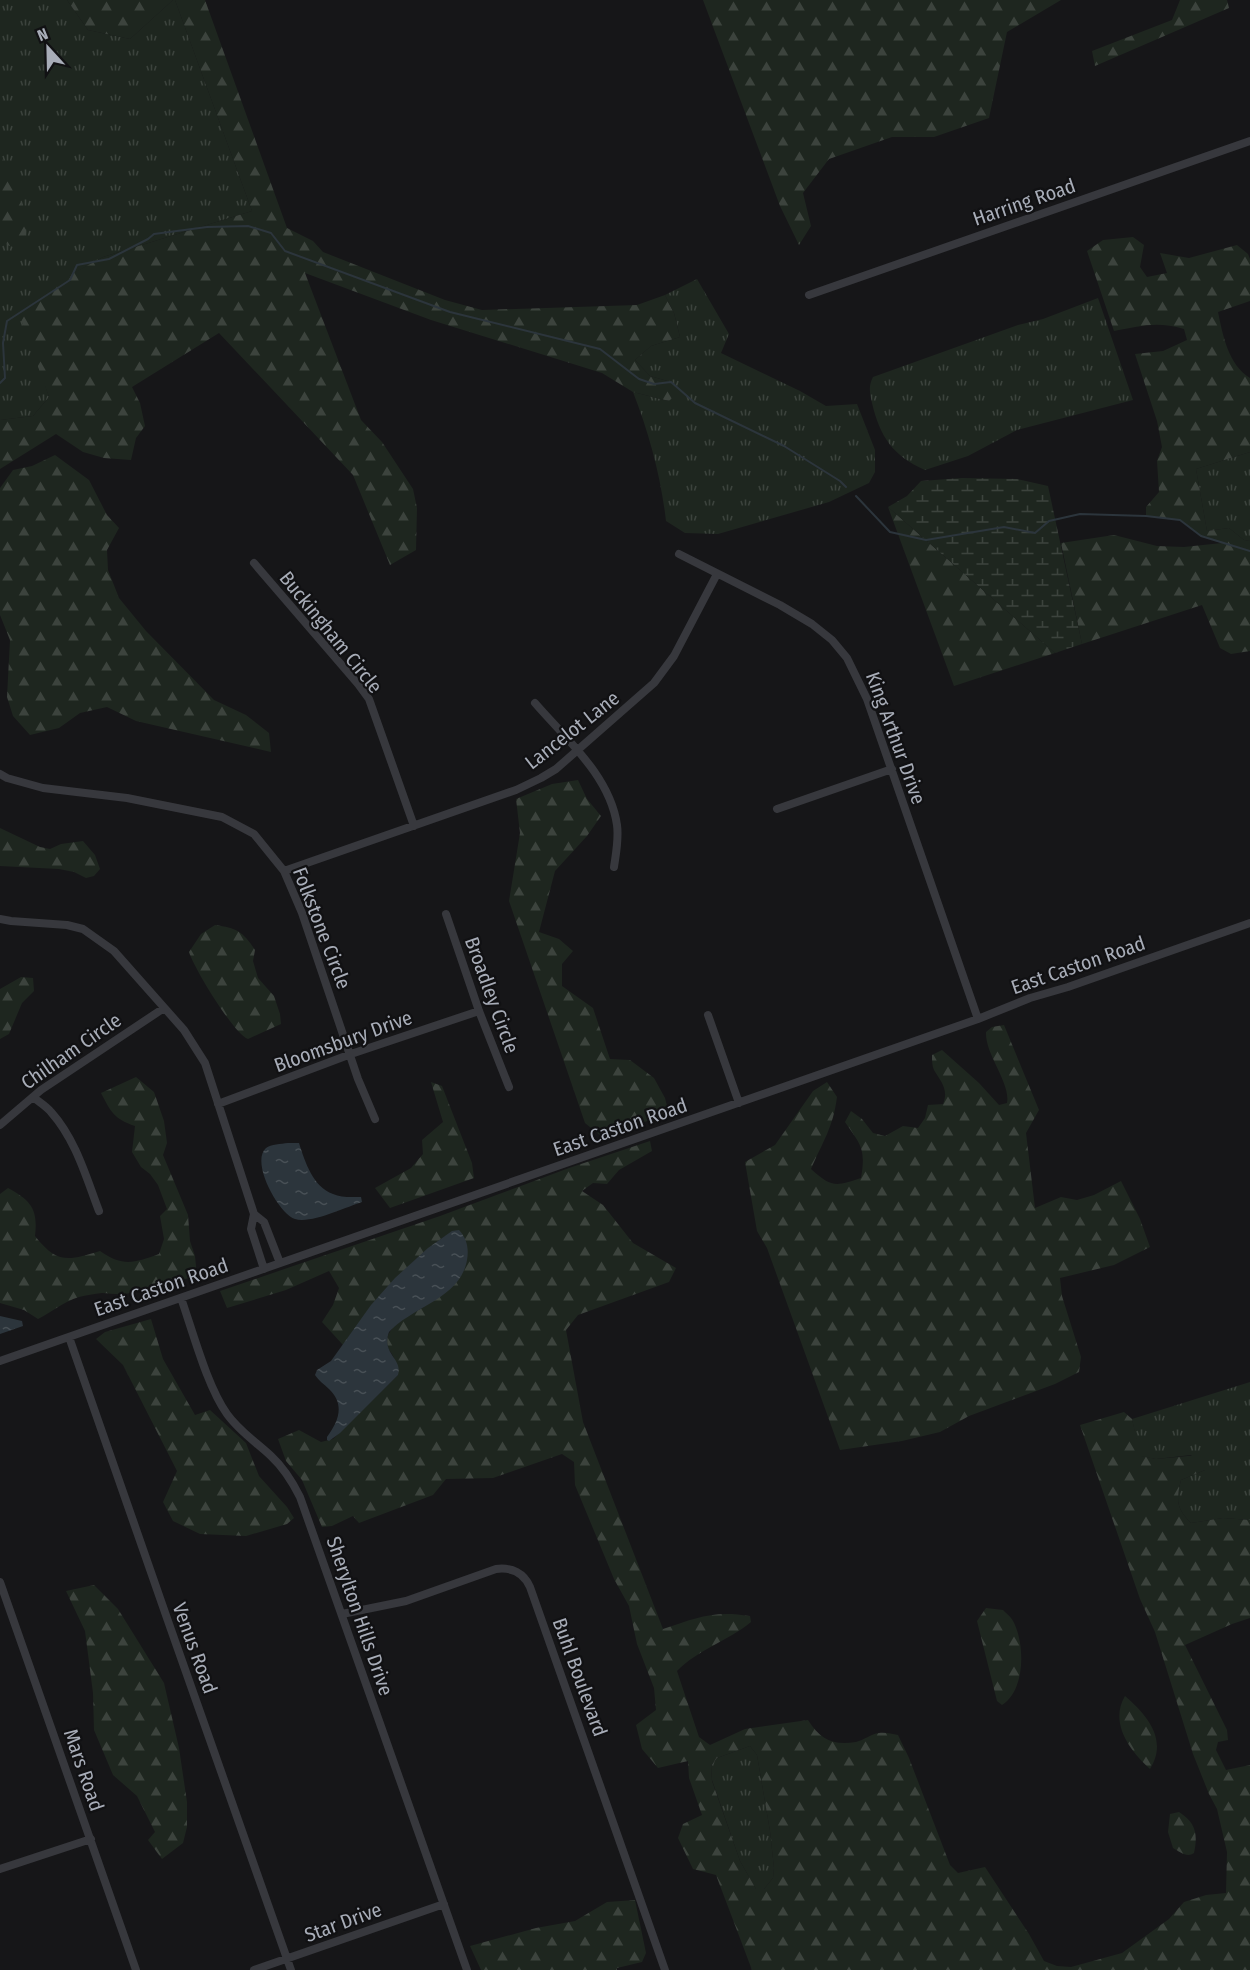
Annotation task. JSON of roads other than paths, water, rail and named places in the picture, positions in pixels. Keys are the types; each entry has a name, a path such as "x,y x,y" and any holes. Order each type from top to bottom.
{"street":[{"name":"Harring Road","path":"809,295 1250,141"},
{"name":"King Arthur Drive","path":"679,554 801,616 820,630 847,658 863,688 978,1019"},
{"name":"Buckingham Circle","path":"254,563 369,699 414,826"},
{"name":"Lancelot Lane","path":"284,871 526,786 556,769 646,691 663,673 717,574"},
{"path":"535,703 602,784 612,805 618,838 614,867"},
{"path":"777,809 892,769"},
{"name":"Folkstone Circle","path":"0,774 44,788 128,798 222,817 254,834 284,871 302,913 358,1079 375,1119"},
{"name":"Broadley Circle","path":"446,914 508,1087"},
{"path":"0,919 67,925 83,929 114,951 184,1029 205,1063 254,1214 251,1228 264,1269"},
{"name":"East Caston Road","path":"0,1361 978,1019 1030,998 1068,987 1250,923"},
{"name":"Chilham Circle","path":"0,1125 33,1097 94,1053 164,1008"},
{"name":"Bloomsbury Drive","path":"218,1104 351,1054 479,1011"},
{"path":"708,1014 739,1102"},
{"path":"33,1097 51,1111 68,1135 99,1211"},
{"path":"254,1214 264,1221 280,1263"},
{"name":"Sherylton Hills Drive","path":"182,1298 212,1387 222,1407 241,1430 279,1463 293,1482 342,1614 467,1970"},
{"name":"Venus Road","path":"69,1336 291,1970"},
{"name":"Buhl Boulevard","path":"342,1614 406,1601 496,1569 515,1571 524,1578 531,1587 665,1970"},
{"name":"Mars Road","path":"0,1582 136,1970"},
{"path":"0,1869 91,1839"},
{"name":"Star Drive","path":"254,1970 444,1904"}],"water":[{"path":"299,1143 311,1173 326,1191 339,1196 361,1197 362,1202 310,1219 295,1219 289,1215 281,1208 268,1187 262,1164 262,1155 266,1148"},
{"path":"459,1230 466,1240 467,1248 467,1260 463,1273 446,1293 410,1315 389,1332 388,1346 398,1364 398,1375 340,1433 329,1441 327,1440 335,1425 339,1407 334,1395 315,1375 317,1370 331,1361 371,1305 395,1278 428,1248 452,1231"},
{"path":"0,1316 22,1321 23,1326 0,1334"}],"waterway":[{"path":"0,383 5,378 3,343 7,321 70,280 77,265 109,259 154,234 207,227 248,226 271,233 285,251 450,312 600,349 639,379 654,384 671,382 695,403 784,446 846,487"},
{"path":"856,496 890,532 926,540 1004,527 1035,533 1049,521 1080,514 1146,516 1180,520 1201,536 1250,551"}]}
